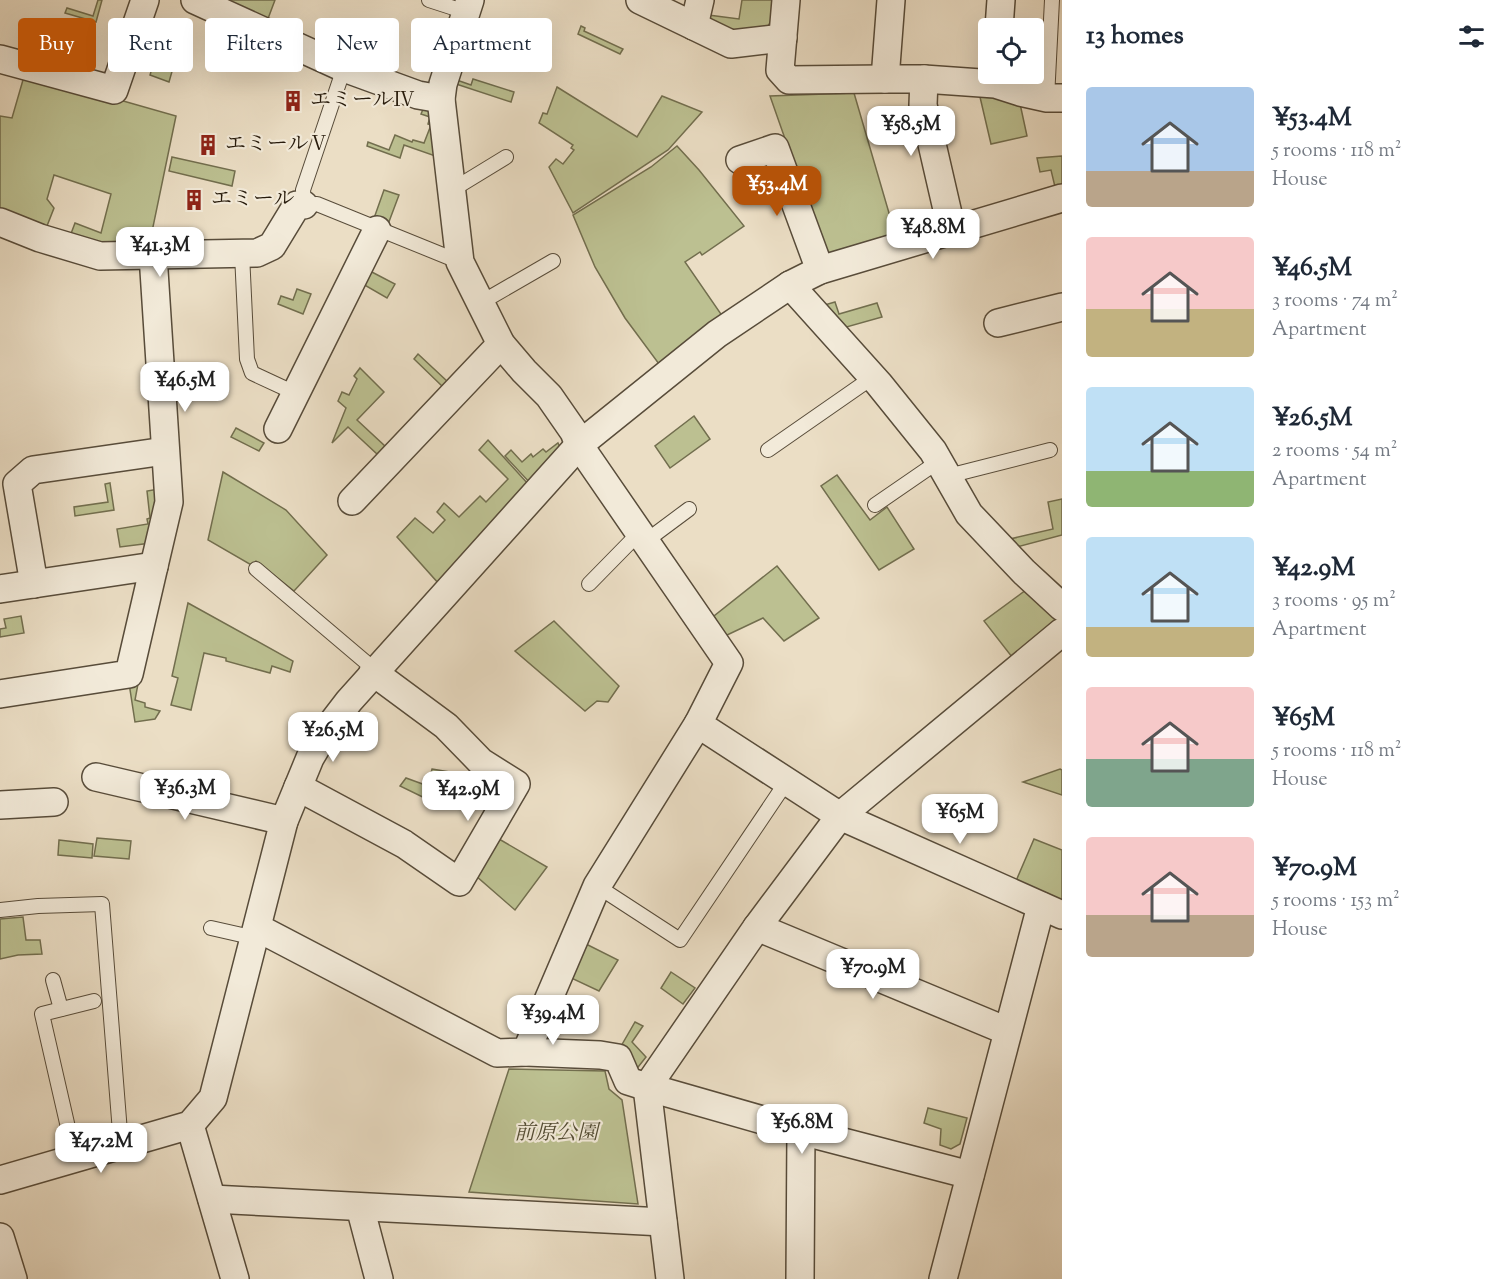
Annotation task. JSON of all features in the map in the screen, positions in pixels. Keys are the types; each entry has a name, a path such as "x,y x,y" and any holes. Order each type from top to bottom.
{"street":[{"path":"0,59 114,90 145,0"},
{"path":"195,0 315,55"},
{"path":"694,26 700,0"},
{"path":"786,0 780,70 789,80 978,79"},
{"path":"885,79 891,0"},
{"path":"1000,18 1001,0"},
{"path":"645,1 731,44 783,38"},
{"path":"468,6 443,84 441,99 460,262 501,344 549,396 574,432 579,445 729,663 698,724 597,886 526,1052"},
{"path":"355,72 418,95 441,99"},
{"path":"924,79 922,105 951,231"},
{"path":"1011,84 1055,98"},
{"path":"740,160 775,148 819,270"},
{"path":"0,1180 190,1125 213,1098 284,821 310,758 326,731 374,671 579,445 717,334 790,285 819,270 1062,198"},
{"path":"0,222 40,238 100,255 242,254 257,253 272,246 297,205 304,205"},
{"path":"278,429 377,230"},
{"path":"0,694 129,674 169,502 153,255"},
{"path":"790,285 873,377 944,468 969,514 1024,572 1062,607"},
{"path":"998,323 1062,307"},
{"path":"352,501 501,344"},
{"path":"34,584 17,484 33,470 165,452"},
{"path":"0,589 154,566"},
{"path":"670,1279 647,1088 757,927 840,816 1062,632"},
{"path":"298,787 404,844 459,882 516,784 481,762 446,726 374,671"},
{"path":"698,724 840,816 1052,910 1007,1031 943,1279"},
{"path":"96,777 284,821"},
{"path":"0,805 54,802"},
{"path":"757,927 1007,1031"},
{"path":"257,933 497,1053 600,1054 618,1058 628,1081 647,1088 970,1176"},
{"path":"190,1125 235,1279"},
{"path":"800,1279 801,1131"},
{"path":"212,1199 663,1222"},
{"path":"360,1207 379,1279"},
{"path":"0,1238 14,1279"}],"lane":[{"path":"429,0 468,6"},
{"path":"1052,0 1055,98"},
{"path":"343,72 303,190 304,205 316,204 460,262"},
{"path":"452,190 506,157"},
{"path":"242,254 247,359 252,373 295,393"},
{"path":"482,302 553,261"},
{"path":"768,450 873,377"},
{"path":"875,505 944,468 1050,450"},
{"path":"589,584 642,537 689,509"},
{"path":"256,568 374,671"},
{"path":"597,886 680,940 787,781"},
{"path":"0,910 102,904 121,1145"},
{"path":"211,928 257,933"},
{"path":"53,980 61,1009"},
{"path":"75,1158 42,1014 93,1001"}],"green space":[{"path":"98,0 102,0 96,22 96,18 82,18 65,13 67,8 93,16"},
{"path":"214,0 275,0 268,18 253,18"},
{"path":"742,0 775,0 773,18 765,31 733,34 719,29 708,15 739,19"},
{"path":"581,26 585,28 584,31 623,49 620,54 578,34"},
{"path":"151,72 172,72 169,82 150,75"},
{"path":"25,73 176,116 148,251 69,239 75,223 101,233 111,194 54,175 47,199 54,208 45,231 0,214 0,116 12,118"},
{"path":"451,78 471,85 473,79 514,92 511,102 450,82"},
{"path":"557,87 637,137 662,96 702,112 668,150 573,213 549,167 556,159 563,164 574,150 571,148 573,145 539,123 543,113 547,114"},
{"path":"854,93 896,237 834,256 824,250 770,96"},
{"path":"980,97 1019,99 1027,136 991,144"},
{"path":"424,107 433,110 438,157 404,145 400,158 367,146 368,142 389,150 395,135 412,142 413,140 424,143 431,125 428,124 430,117 421,114"},
{"path":"677,146 744,226 702,255 700,252 685,262 723,317 659,364 625,318 595,267 573,215 651,167"},
{"path":"1062,156 1062,189 1056,191 1051,170 1040,172 1037,158"},
{"path":"172,157 235,171 232,186 169,171"},
{"path":"384,190 399,195 387,227 373,221"},
{"path":"368,270 395,284 387,298 361,283"},
{"path":"297,289 311,294 303,314 278,304 281,296 293,300"},
{"path":"835,302 839,314 877,303 882,317 843,328 821,306"},
{"path":"418,354 448,382 443,387 414,359"},
{"path":"360,368 384,392 357,420 386,447 377,454 348,427 332,443 346,408 338,401 342,392 349,395 357,379 354,376"},
{"path":"694,416 710,439 670,468 655,446"},
{"path":"236,428 264,443 259,451 231,437"},
{"path":"488,440 529,485 440,585 397,537 415,518 433,533 445,520 437,512 444,503 459,517 480,496 486,502 508,479 479,450"},
{"path":"558,443 562,451 531,484 505,456 511,450 522,462 531,454 533,457 543,449 546,452"},
{"path":"223,472 286,510 327,555 294,591 256,561 253,566 208,540"},
{"path":"837,475 870,520 887,507 914,549 879,570 821,486"},
{"path":"110,483 114,510 75,516 74,507 108,502 105,484"},
{"path":"159,489 151,543 120,547 117,529 148,524 147,519 150,518 147,491"},
{"path":"1062,499 1062,535 1017,547 1010,539 1053,529 1048,502"},
{"path":"777,566 819,618 784,641 763,618 725,636 714,616"},
{"path":"1026,590 1058,620 1012,657 984,621"},
{"path":"188,603 293,661 290,672 272,666 270,673 204,653 191,710 171,705 178,678 172,676"},
{"path":"21,616 24,633 0,637 0,629 6,628 4,619"},
{"path":"554,621 619,686 608,702 597,701 585,711 515,651"},
{"path":"129,683 138,684 135,700 145,703 145,707 160,711 155,719 135,722"},
{"path":"432,769 456,773 437,804 400,786 406,778 428,786"},
{"path":"1062,770 1062,795 1023,782"},
{"path":"97,838 131,841 129,859 94,856"},
{"path":"499,839 547,867 515,910 475,875"},
{"path":"1034,839 1062,850 1062,900 1016,881"},
{"path":"59,840 93,844 92,858 58,855"},
{"path":"23,917 26,940 40,940 42,954 18,955 0,959 0,919"},
{"path":"584,943 618,960 599,991 569,977"},
{"path":"671,972 695,988 683,1004 661,988"},
{"path":"635,1022 643,1026 632,1042 646,1057 635,1071 620,1048"},
{"name":"前原公園","path":"509,1069 605,1071 609,1089 622,1100 638,1204 469,1192"},
{"path":"928,1108 967,1118 960,1144 951,1149 940,1145 941,1129 924,1123"}],"place":[{"name":"エミールⅣ","path":"293,101"},
{"name":"エミールⅤ","path":"208,145"},
{"name":"エミール","path":"194,200"}]}
